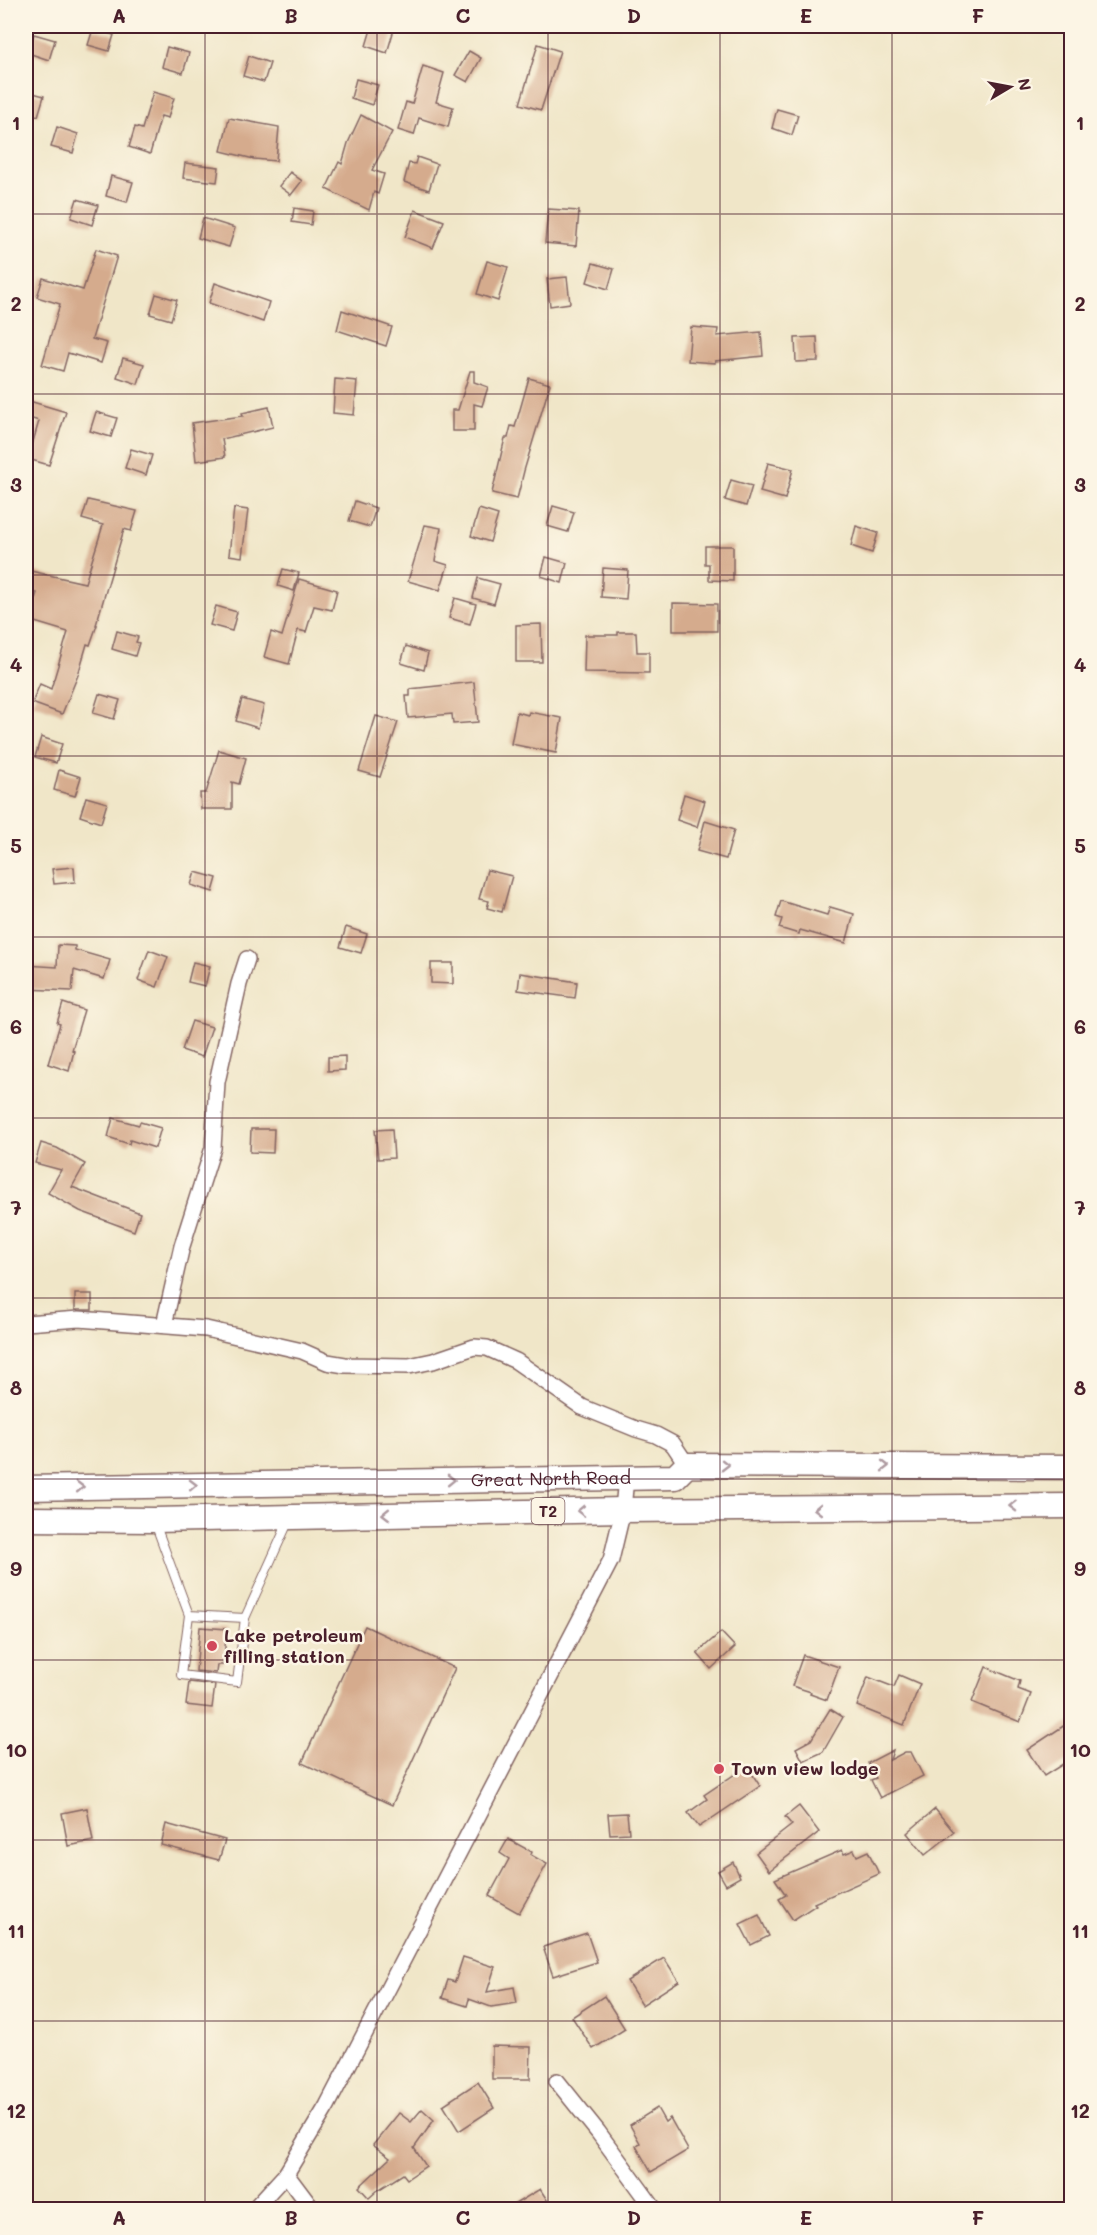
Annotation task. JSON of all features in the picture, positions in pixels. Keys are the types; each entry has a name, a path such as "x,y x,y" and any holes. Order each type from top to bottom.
{"highway":[{"name":"Great North Road","path":"26,1488 675,1477 687,1465 1071,1467"},
{"name":"Great North Road","path":"26,1519 154,1520 623,1510 1071,1506"}],"street":[{"path":"164,1325 182,1246 213,1148 216,1082 247,959"},
{"path":"26,1323 79,1319 206,1329 302,1351 327,1362 345,1365 409,1366 433,1361 474,1347 487,1348 516,1361 582,1407 636,1430 656,1435 673,1444 687,1465"},
{"path":"253,2210 286,2174 327,2106 612,1560 623,1510 626,1477"},
{"path":"557,2081 655,2210"},
{"path":"286,2174 313,2210"}],"lane":[{"path":"154,1520 189,1615 181,1675 237,1682 245,1618 291,1516"},
{"path":"189,1615 245,1618"}],"building":[{"path":"372,26 395,26 387,53 366,46"},
{"path":"93,29 114,35 109,51 88,45"},
{"path":"34,34 55,40 49,60 28,53"},
{"path":"538,44 560,51 541,110 520,104"},
{"path":"167,47 189,53 183,73 162,67"},
{"path":"469,51 481,58 468,82 455,75"},
{"path":"249,56 270,63 264,82 243,76"},
{"path":"423,66 444,73 436,102 453,107 448,127 419,118 414,135 398,130 406,102 412,104"},
{"path":"356,79 378,85 372,105 351,98"},
{"path":"26,91 44,96 38,116 26,112"},
{"path":"153,92 174,98 168,118 161,116 150,154 129,147 135,127 142,129"},
{"path":"777,109 798,115 792,135 772,128"},
{"path":"361,115 392,132 372,170 384,174 378,194 374,192 369,210 326,189 339,162 342,164 348,143"},
{"path":"229,118 279,127 276,161 254,159 221,151"},
{"path":"57,127 78,134 73,153 51,147"},
{"path":"417,157 437,164 429,190 404,182 409,163 415,164"},
{"path":"185,163 219,167 217,182 183,178"},
{"path":"290,172 302,181 291,195 279,186"},
{"path":"111,176 133,182 127,202 106,196"},
{"path":"77,199 98,205 92,225 71,218"},
{"path":"294,208 313,211 311,225 292,222"},
{"path":"548,209 579,211 576,246 545,243"},
{"path":"415,210 444,221 433,248 405,237"},
{"path":"203,218 235,228 229,247 198,238"},
{"path":"96,249 117,256 92,339 107,343 101,363 68,353 63,371 42,365 60,304 37,297 43,278 83,290"},
{"path":"487,261 508,267 498,301 477,294"},
{"path":"593,263 614,269 608,289 587,282"},
{"path":"567,277 570,303 550,306 547,279"},
{"path":"215,283 269,302 263,322 209,303"},
{"path":"156,294 177,300 171,320 150,314"},
{"path":"342,310 392,327 386,346 337,330"},
{"path":"691,327 718,329 717,336 761,332 763,356 715,361 715,363 688,361"},
{"path":"817,337 818,361 796,362 795,338"},
{"path":"123,358 144,364 138,384 117,377"},
{"path":"470,371 474,371 474,382 488,387 482,406 474,404 474,431 452,431 452,410 458,410"},
{"path":"529,378 550,384 517,499 492,493 505,438 508,438 511,426 515,427"},
{"path":"335,379 357,381 354,415 333,413"},
{"path":"26,400 66,412 49,465 28,459 39,421 26,417"},
{"path":"269,407 273,427 222,439 225,457 196,461 192,423 243,416 242,413"},
{"path":"96,412 117,418 111,437 90,431"},
{"path":"131,449 152,455 146,475 125,468"},
{"path":"768,463 793,469 785,499 760,492"},
{"path":"731,480 752,486 746,506 725,500"},
{"path":"88,500 137,511 131,531 124,529 97,625 90,645 87,644 78,675 62,714 32,703 40,684 51,689 68,632 28,620 37,593 26,590 26,570 85,583 103,525 82,519"},
{"path":"355,501 376,508 370,527 349,521"},
{"path":"553,506 574,512 568,532 547,526"},
{"path":"234,508 248,510 242,557 229,555"},
{"path":"479,509 498,515 490,542 471,536"},
{"path":"425,525 441,528 435,561 448,565 440,590 408,581"},
{"path":"856,526 878,533 872,553 851,546"},
{"path":"705,546 733,546 733,581 709,580 709,564 705,564"},
{"path":"546,557 567,563 562,583 541,576"},
{"path":"603,568 628,570 626,599 601,597"},
{"path":"283,569 299,573 294,591 278,586"},
{"path":"478,578 500,584 494,604 473,598"},
{"path":"299,579 337,590 332,610 314,606 306,632 298,630 289,664 264,657 271,632 282,636"},
{"path":"455,598 476,604 470,624 449,618"},
{"path":"673,603 717,604 717,631 673,631"},
{"path":"216,606 237,612 232,631 210,625"},
{"path":"541,624 542,662 516,662 516,625"},
{"path":"117,631 138,637 136,642 139,643 135,656 112,649"},
{"path":"618,632 636,632 637,652 649,652 649,673 584,672 585,635 618,635"},
{"path":"406,646 428,653 424,670 401,663"},
{"path":"474,682 478,722 453,724 452,714 408,718 406,696 410,696 410,689"},
{"path":"99,694 120,700 114,719 93,713"},
{"path":"242,699 264,705 258,728 236,721"},
{"path":"517,712 562,718 556,753 511,744"},
{"path":"376,716 398,722 380,777 359,771"},
{"path":"41,737 62,744 56,763 35,757"},
{"path":"219,750 246,758 239,784 232,782 232,809 201,809 200,793 206,793"},
{"path":"59,770 81,777 75,796 54,790"},
{"path":"684,794 705,801 697,827 677,820"},
{"path":"86,797 107,803 101,823 80,816"},
{"path":"705,821 734,830 726,859 697,851"},
{"path":"74,867 75,882 54,884 52,869"},
{"path":"487,870 512,876 502,912 487,908 489,901 479,899"},
{"path":"195,872 217,878 213,892 191,885"},
{"path":"781,901 827,915 830,907 854,914 846,943 800,930 799,934 779,928 782,919 776,917"},
{"path":"346,927 367,934 361,953 340,947"},
{"path":"58,945 75,946 75,950 110,960 104,979 74,970 72,991 26,989 26,965 57,967"},
{"path":"149,950 168,957 157,987 138,980"},
{"path":"193,962 210,966 205,986 188,982"},
{"path":"431,963 453,963 453,984 431,983"},
{"path":"520,973 577,982 575,998 518,990"},
{"path":"63,1003 84,1010 72,1050 74,1051 69,1071 48,1064 60,1024 57,1023"},
{"path":"192,1021 212,1027 202,1057 182,1050"},
{"path":"345,1056 345,1070 328,1071 328,1057"},
{"path":"113,1118 161,1128 155,1148 130,1140 129,1144 108,1137"},
{"path":"251,1129 274,1129 273,1153 250,1152"},
{"path":"392,1129 394,1158 378,1159 375,1130"},
{"path":"41,1143 57,1148 85,1164 72,1187 140,1213 134,1231 80,1211 48,1193 61,1170 35,1163"},
{"path":"75,1294 92,1294 92,1310 75,1310"},
{"path":"365,1626 455,1668 392,1805 302,1763"},
{"name":"Lake petroleum filling station","path":"200,1627 227,1629 223,1665 217,1665 216,1673 196,1671"},
{"path":"721,1632 735,1647 711,1669 697,1653"},
{"path":"803,1655 839,1667 827,1700 792,1686"},
{"path":"986,1667 1020,1681 1018,1689 1031,1694 1020,1722 972,1702"},
{"path":"899,1675 920,1684 904,1725 857,1706 868,1677 894,1687"},
{"path":"189,1682 215,1685 212,1708 186,1705"},
{"path":"830,1709 843,1717 823,1752 803,1761 796,1748 811,1740"},
{"path":"1071,1721 1071,1759 1044,1776 1027,1750"},
{"path":"893,1750 890,1760 905,1752 911,1752 923,1776 880,1798 871,1780 876,1778 868,1763"},
{"path":"747,1766 760,1786 699,1827 688,1813 707,1799 704,1795"},
{"path":"799,1806 819,1832 769,1871 756,1853 792,1825 785,1817"},
{"path":"87,1808 93,1841 68,1846 62,1813"},
{"path":"935,1809 954,1832 925,1855 907,1833"},
{"path":"627,1813 629,1833 610,1834 608,1814"},
{"path":"166,1824 225,1840 219,1860 161,1845"},
{"path":"508,1839 532,1852 531,1855 547,1864 519,1913 489,1896 509,1859 500,1853"},
{"path":"842,1850 844,1854 854,1850 857,1856 868,1851 879,1874 814,1903 816,1905 793,1920 779,1899 786,1895 775,1879"},
{"path":"733,1862 740,1877 726,1885 718,1871"},
{"path":"759,1915 769,1936 751,1945 740,1924"},
{"path":"587,1933 597,1962 553,1976 543,1947"},
{"path":"463,1957 495,1967 487,1992 514,1987 517,2003 491,2007 469,1999 467,2006 442,1998 448,1980 455,1982"},
{"path":"664,1958 679,1981 642,2005 627,1981"},
{"path":"604,1996 625,2029 593,2049 572,2017"},
{"path":"492,2046 531,2047 530,2079 492,2079"},
{"path":"478,2082 494,2108 459,2131 443,2105"},
{"path":"657,2108 665,2122 670,2118 688,2150 651,2172 636,2146 640,2143 630,2125"},
{"path":"422,2109 434,2120 414,2148 426,2166 407,2179 403,2174 369,2198 359,2187 390,2158 373,2145 399,2113 411,2122"},
{"path":"540,2189 549,2203 538,2210 505,2210"}],"place":[{"name":"Lake petroleum filling station","path":"212,1646"},
{"name":"Town view lodge","path":"719,1769"}]}
